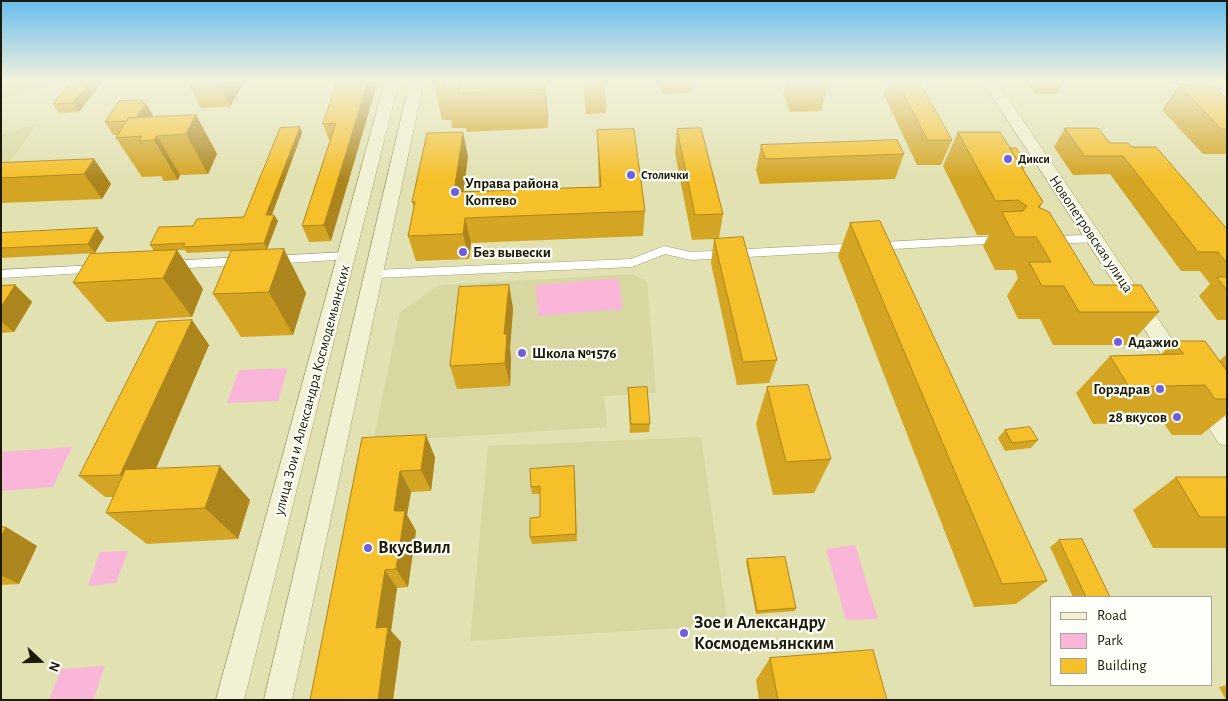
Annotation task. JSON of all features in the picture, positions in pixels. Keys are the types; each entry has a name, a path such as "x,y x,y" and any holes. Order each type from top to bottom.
{"main road":[{"name":"улица Зои и Александра Космодемьянских","path":"230,700 384,114"},
{"name":"улица Зои и Александра Космодемьянских","path":"278,700 410,114"},
{"name":"Новопетровская улица","path":"1011,114 1227,437"}],"street":[{"path":"1035,240 1094,239"},
{"path":"375,274 632,263 664,250 691,256 999,240"},
{"path":"160,266 348,256"},
{"path":"1,274 112,268"}],"shaded area":[{"path":"38,123 1,174 1,135"},
{"name":"Школа №1576","path":"632,274 647,281 656,393 604,396 607,427 373,442 400,312 440,285"},
{"path":"701,437 728,625 470,641 488,446"}],"green space":[{"path":"618,278 623,309 538,316 536,285"},
{"path":"288,368 278,401 227,403 239,370"},
{"path":"72,447 53,487 1,491 1,452"},
{"path":"855,545 878,619 846,620 826,549"},
{"path":"128,551 116,583 88,586 100,552"},
{"path":"105,666 93,700 49,700 61,669"}],"building":[{"path":"111,114 139,114 136,118 128,118 127,121 105,122"},
{"path":"327,114 358,114 324,225 302,226 336,123 323,124"},
{"path":"914,114 937,114 952,140 928,140"},
{"path":"1207,114 1227,114 1227,129 1222,129"},
{"path":"196,115 186,134 157,136 154,140 139,141 142,136 116,138 128,118"},
{"path":"300,127 266,215 274,215 264,243 183,247 185,243 150,245 159,227 193,226 197,219 244,217 280,128"},
{"path":"701,128 723,214 695,215 677,129"},
{"path":"1065,128 1098,128 1110,143 1128,143 1132,147 1156,147 1227,229 1227,263 1218,252 1198,252 1123,156 1085,156"},
{"path":"634,129 645,211 465,218 463,234 408,236 415,202 412,202 427,133 463,132 454,192 518,190 519,182 533,181 532,189 601,187 597,130"},
{"path":"958,132 1000,132 1043,202 1038,207 1049,212 1094,285 1141,285 1159,312 1079,312 1064,286 1042,286 1029,262 1051,262 1036,237 1015,237 1002,212 1023,211 1027,206 1018,200 996,201"},
{"path":"897,140 904,154 765,159 761,145"},
{"path":"1010,148 1016,148 1027,164 1020,164"},
{"path":"94,159 84,174 1,178 1,163"},
{"path":"880,221 1047,581 1002,584 850,223"},
{"path":"97,228 88,244 1,248 1,233"},
{"path":"743,237 777,360 743,362 714,239"},
{"path":"284,249 269,292 213,294 231,251"},
{"path":"177,250 163,278 73,283 90,254"},
{"path":"1217,277 1227,277 1227,290"},
{"path":"15,285 1,307 1,286"},
{"path":"509,285 504,334 507,334 505,363 450,366 459,287"},
{"path":"192,320 120,475 79,476 157,322"},
{"path":"1174,341 1205,341 1227,371 1227,399 1215,399 1205,385 1129,387 1110,356 1183,354"},
{"path":"808,385 831,459 786,462 767,387"},
{"path":"647,387 650,424 631,424 628,388"},
{"path":"1030,427 1038,440 1012,443 1005,430"},
{"path":"426,435 421,470 400,471 394,511 405,511 396,569 385,570 376,628 388,627 378,700 310,700 362,438"},
{"path":"220,466 205,508 106,513 125,470"},
{"path":"574,466 576,534 530,537 530,518 540,517 540,486 531,487 530,469"},
{"path":"1176,477 1227,477 1227,517 1200,517"},
{"path":"1,527 6,527 1,536"},
{"path":"1082,539 1110,596 1086,596 1059,540"},
{"path":"785,557 796,608 757,611 747,559"},
{"path":"873,650 887,700 778,700 770,658"}],"place":[{"name":"Дикси","path":"1008,159"},
{"name":"Столички","path":"631,175"},
{"name":"Управа района Коптево","path":"455,192"},
{"name":"Без вывески","path":"463,252"},
{"name":"Адажио","path":"1118,342"},
{"name":"Школа №1576","path":"522,353"},
{"name":"Горздрав","path":"1160,389"},
{"name":"28 вкусов","path":"1177,417"},
{"name":"ВкусВилл","path":"368,548"},
{"name":"Зое и Александру Космодемьянским","path":"684,633"}]}
